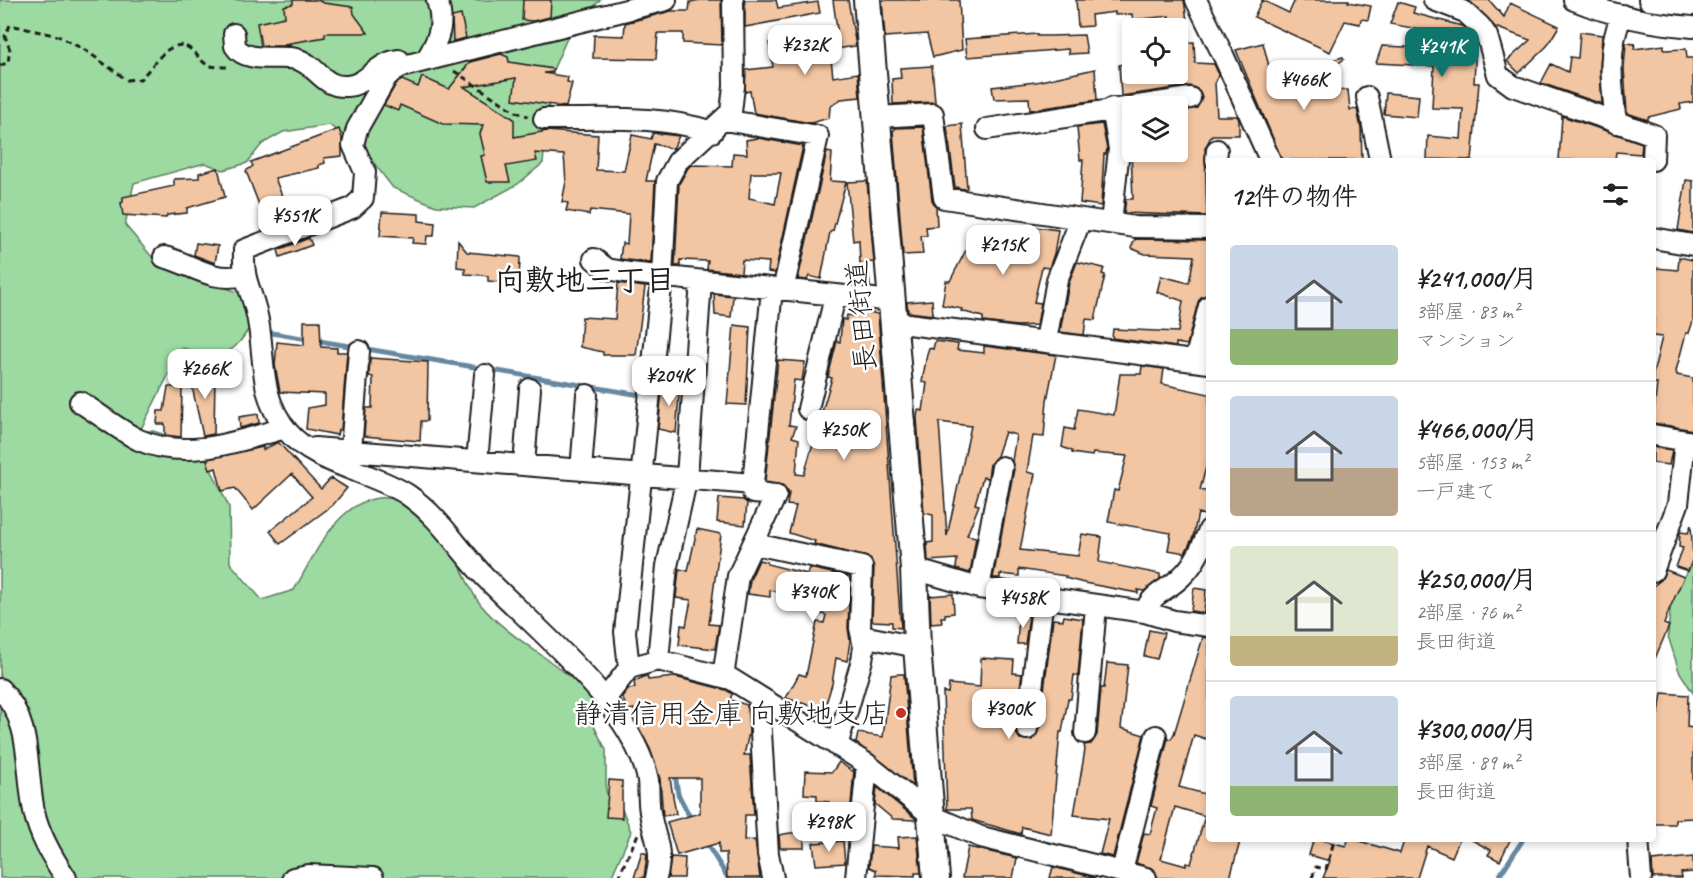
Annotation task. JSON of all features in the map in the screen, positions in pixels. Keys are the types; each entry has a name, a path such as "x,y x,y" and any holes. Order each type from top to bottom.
{"main road":[{"name":"長田街道","path":"867,0 914,569 917,647 936,878"}],"street":[{"path":"426,60 442,28 437,0"},
{"path":"656,878 661,852 653,821 647,779 633,742 606,698 466,557 432,512 405,493 307,447 285,428 267,395 256,311 243,275 244,250 352,208 363,198 365,172 353,145 357,129 387,76 400,67 628,5 666,0"},
{"path":"629,668 625,632 662,277 667,181 678,161 731,112 733,0"},
{"path":"1196,0 1269,158"},
{"path":"1574,0 1622,15 1693,27"},
{"path":"1649,0 1693,5"},
{"path":"1443,1 1465,12 1480,26 1487,36 1498,75 1505,81 1513,86 1654,135 1653,158"},
{"path":"1616,123 1611,75 1611,43 1622,15"},
{"path":"234,34 235,46 243,54 304,61 323,81 333,85 357,85 378,67 388,62 426,60"},
{"path":"1367,97 1380,158"},
{"path":"987,129 1112,108 1190,98"},
{"path":"1111,223 1119,149 1112,108"},
{"path":"876,117 933,114 944,198 1135,227 1206,228"},
{"path":"544,119 661,120 818,136 778,289 753,484 753,493 776,495 738,576 723,677"},
{"path":"1046,341 1057,280 1081,219"},
{"path":"1656,238 1693,244"},
{"path":"164,257 213,276 228,279 243,275"},
{"path":"594,259 607,268 662,277 835,297 892,311 1046,341 1202,362 1206,330"},
{"path":"658,660 667,566 687,477 701,281"},
{"path":"808,409 835,297"},
{"path":"351,450 359,351"},
{"path":"477,461 485,375"},
{"path":"524,465 530,389"},
{"path":"581,470 587,395"},
{"path":"80,402 139,440 164,447 213,448 285,428"},
{"path":"1656,436 1689,442 1678,504 1656,563"},
{"path":"307,447 753,484"},
{"path":"980,588 1002,467"},
{"path":"1145,612 1149,600 1184,575 1195,560 1206,536"},
{"path":"755,544 862,567 860,628 864,647 860,672 837,746"},
{"path":"914,569 980,588 1145,612 1174,621 1206,626"},
{"path":"1028,729 1043,598"},
{"path":"1085,733 1096,606"},
{"path":"862,636 917,647"},
{"path":"606,698 629,668 658,660 723,677 867,764 932,816 981,837 1099,872 1122,871 1146,878"},
{"path":"0,689 19,715 25,735 34,812 43,838 66,878"},
{"path":"759,697 768,855 773,878"},
{"path":"1122,871 1156,736"},
{"path":"856,878 867,764"},
{"path":"1638,842 1641,878"},
{"path":"293,878 308,875 373,878"}],"path":[{"path":"0,66 8,62 10,50 5,36 10,25 58,36 85,50 127,80 140,79 166,51 181,45 196,51 205,63 218,68 235,66"},
{"path":"426,60 516,112 544,119"},
{"path":"618,878 638,834 653,821"},
{"path":"1312,878 1316,867 1326,869 1334,842"}],"green space":[{"path":"0,0 600,0 568,36 552,72 543,163 518,184 474,208 436,206 393,188 363,149 329,125 283,132 262,144 247,163 223,170 205,163 134,183 125,225 152,257 238,292 253,322 239,343 224,353 207,354 182,348 140,431 153,431 200,446 229,507 230,563 262,600 294,590 323,540 349,511 365,501 383,498 408,504 444,537 476,598 493,618 566,673 592,698 594,726 606,750 606,792 623,811 631,832 611,878 0,878"},
{"path":"1693,564 1693,693 1679,671 1668,636 1671,596"}],"building":[{"path":"293,0 318,0 323,3 353,7 354,14 368,33 325,33 325,37 284,44 291,46 261,46 257,23 285,17 284,6 293,4"},
{"path":"523,0 551,0 550,17 533,21 522,20"},
{"path":"721,0 722,45 683,43 683,33 658,33 656,59 593,58 594,35 624,36 625,23 671,11 689,11 690,2"},
{"path":"745,0 776,0 778,8 818,2 820,13 745,27"},
{"path":"833,0 848,0 856,46 830,50 833,77 858,73 860,97 841,99 830,107 829,118 811,123 754,113 750,91 745,92 746,70 773,67 769,43 838,36"},
{"path":"882,0 959,0 962,50 933,57 927,34 885,37"},
{"path":"1076,0 1184,0 1187,18 1169,18 1169,16 1133,18 1132,14 1115,15 1115,12 1091,15 1092,26 1078,27"},
{"path":"1262,0 1289,13 1295,0 1349,0 1348,2 1371,6 1368,20 1361,19 1360,24 1345,21 1330,52 1254,17"},
{"path":"1467,0 1489,0 1504,17 1510,3 1559,26 1547,46 1519,73 1507,61 1530,40 1495,27"},
{"path":"1398,2 1415,7 1413,13 1462,26 1476,41 1474,83 1479,83 1472,158 1427,158 1428,136 1461,139 1463,109 1432,108 1434,66 1376,63 1382,46 1455,49 1457,36 1390,24"},
{"path":"461,15 466,38 453,41 452,17"},
{"path":"1580,32 1602,35 1600,69 1602,104 1541,83 1551,64 1568,72 1570,57 1578,58"},
{"path":"1037,34 1037,36 1084,35 1087,53 1069,54 1068,49 967,57 965,39"},
{"path":"1188,42 1194,42 1195,63 1214,64 1219,75 1215,83 1217,116 1237,116 1239,135 1212,135 1205,148 1206,216 1124,213 1126,199 1133,199 1131,162 1188,162 1188,110 1197,108 1202,97 1199,90 1189,86 1121,96 1119,65 1122,64 1122,84 1188,84"},
{"path":"1263,43 1272,78 1343,57 1344,59 1298,93 1348,90 1350,110 1357,109 1361,128 1362,158 1281,158 1236,50"},
{"path":"1626,43 1635,44 1634,49 1664,45 1664,50 1686,49 1687,58 1693,58 1693,102 1680,104 1681,109 1648,117 1648,120 1627,113 1624,68"},
{"path":"501,54 508,57 509,62 553,69 553,72 544,73 568,77 567,82 572,83 566,107 513,99 516,78 464,87 514,119 514,137 547,131 598,135 596,170 624,171 632,135 651,139 653,133 679,136 673,149 654,144 646,181 655,181 651,263 620,259 622,243 627,244 629,214 590,210 589,215 566,211 568,203 562,202 566,182 564,155 535,153 537,161 506,166 510,182 487,182 481,156 485,155 480,134 483,125 443,124 400,105 398,111 384,105 396,84 402,80 418,87 422,77 449,89 470,62"},
{"path":"932,66 935,102 893,104 892,79 901,78 900,68"},
{"path":"1095,69 1097,100 1030,110 1029,98 994,99 992,87 1036,82"},
{"path":"1386,93 1419,96 1417,117 1384,114"},
{"path":"1562,116 1642,143 1641,154 1616,152 1615,158 1559,158"},
{"path":"962,124 967,188 963,189 955,187 947,126"},
{"path":"1102,124 1107,149 1104,154 1101,206 1080,203 1083,160 1080,160 1077,127"},
{"path":"923,127 937,226 926,227 927,236 921,236 923,254 903,255 893,131 896,128"},
{"path":"339,129 342,138 342,156 324,158 325,163 319,165 319,168 275,178 291,219 268,228 246,171 253,166 251,162"},
{"path":"758,138 803,146 775,273 768,272 769,262 742,260 741,273 707,269 708,261 680,260 680,266 675,266 679,184 688,168 691,165 732,166 733,153 747,154 746,140","holes":["751,173 781,173 775,204 749,198"]},
{"path":"827,152 832,153 830,181 846,182 833,231 830,232 821,279 809,276 807,280 798,279"},
{"path":"218,168 225,197 187,208 187,213 167,215 166,218 123,215 121,203 123,197 174,186 174,179 199,178 199,173"},
{"path":"1686,180 1693,181 1693,233 1678,230"},
{"path":"867,181 874,262 860,263 859,240 853,241 847,182"},
{"path":"382,212 419,214 419,221 435,223 434,236 427,236 426,244 412,243 413,238 380,236"},
{"path":"984,224 1028,230 1028,226 1058,230 1054,254 1049,268 1042,267 1034,302 1041,303 1037,325 1017,326 983,322 983,317 942,305 946,281 950,281 966,250 979,257"},
{"path":"309,238 312,245 280,257 278,250"},
{"path":"1135,239 1206,240 1206,295 1201,297 1198,302 1187,345 1176,343 1176,347 1112,338 1113,329 1178,332 1183,301 1157,292 1161,276 1189,283 1194,256 1145,254 1131,248"},
{"path":"458,241 467,252 520,257 519,284 488,281 488,276 465,274 465,268 457,267"},
{"path":"196,243 218,246 215,263 194,255"},
{"path":"1679,257 1693,260 1693,321 1689,333 1686,333 1676,371 1677,375 1693,378 1693,430 1656,424 1656,362 1662,337 1656,336 1656,268 1678,270"},
{"path":"1077,262 1104,268 1102,274 1105,275 1095,320 1086,319 1084,335 1060,332 1069,283"},
{"path":"869,274 870,287 851,285 850,275"},
{"path":"618,283 645,287 636,355 603,355 603,352 580,347 582,317 615,319"},
{"path":"714,294 733,296 731,317 715,315"},
{"path":"932,300 933,315 908,312 907,302"},
{"path":"853,309 878,314 901,628 892,627 892,622 872,621 874,567 870,558 814,544 815,541 789,533 796,506 787,505 789,493 783,485 765,482 778,360 805,362 802,381 794,380 789,425 796,426 792,437 799,439 796,474 804,475 813,443 818,444 826,413 822,412 832,378 828,377 837,341 840,342 842,319 846,320 847,315 853,316"},
{"path":"304,321 320,321 321,347 337,348 337,352 347,352 341,430 338,430 337,435 306,429 308,408 325,405 325,394 280,392 275,365 277,342 304,345"},
{"path":"734,325 750,327 746,405 727,404"},
{"path":"935,341 958,344 957,350 984,353 984,346 1056,355 1047,400 1044,437 1033,436 1027,472 1035,474 1020,550 1078,556 1082,534 1102,537 1099,562 1160,574 1160,579 1144,591 1138,590 1138,593 1084,583 1065,578 1066,576 1019,569 1019,576 1000,574 1000,578 993,578 1014,469 1012,461 1016,435 1005,432 997,456 990,464 988,478 983,477 975,504 979,505 967,535 976,537 970,573 956,569 957,559 928,561 927,543 933,542 933,515 924,513 917,418 918,410 923,411 927,383 922,382 927,354 929,348 933,349","holes":["939,422 971,426 947,536"]},
{"path":"370,358 428,362 427,421 421,421 420,441 364,436 366,408 372,408 373,377 369,376"},
{"path":"1142,366 1164,369 1162,384 1206,393 1206,467 1200,490 1206,491 1206,516 1198,513 1193,537 1185,553 1168,550 1171,533 1108,522 1114,490 1118,491 1127,456 1093,453 1092,456 1072,453 1062,447 1065,428 1074,430 1078,409 1114,415 1120,374 1141,374"},
{"path":"189,373 215,374 214,434 203,436"},
{"path":"663,381 680,383 676,433 658,429"},
{"path":"168,387 182,387 181,437 165,435 165,424 157,424 158,411 164,411"},
{"path":"258,414 259,423 240,428 239,417"},
{"path":"278,442 321,489 331,478 347,488 333,505 280,544 270,531 312,497 292,474 253,510 235,488 222,491 216,468 210,470 207,459 263,447 263,450"},
{"path":"1656,447 1672,450 1669,465 1656,463"},
{"path":"719,498 743,500 747,503 745,525 717,522"},
{"path":"1691,525 1693,558 1688,571 1676,567 1683,548 1679,547 1680,532 1688,533"},
{"path":"697,529 721,534 709,624 719,625 715,649 679,645 681,625 686,626 691,600 676,598 679,569 688,571"},
{"path":"759,560 807,574 809,568 850,577 848,628 850,641 847,661 836,658 832,684 824,710 786,698 799,674 806,676 817,622 824,623 826,615 810,611 811,602 805,602 806,599 770,590 770,597 748,594 750,580"},
{"path":"1666,570 1684,577 1664,624 1669,626 1656,656 1656,584 1661,580"},
{"path":"1194,588 1206,590 1204,613 1191,611"},
{"path":"953,594 954,613 941,617 942,623 931,624 930,596"},
{"path":"1019,615 1029,616 1025,644 1017,644"},
{"path":"1064,616 1083,619 1078,676 1074,675 1071,699 1068,699 1062,732 1060,732 1051,834 1022,827 1021,834 972,820 971,809 947,809 943,692 948,693 949,684 980,687 981,658 1014,660 1013,673 1022,674 1018,701 1006,701 1004,725 1015,726 1020,739 1032,740 1039,730 1053,619 1063,620"},
{"path":"1149,630 1164,633 1157,659 1144,656"},
{"path":"1203,637 1206,638 1206,739 1194,735 1179,787 1206,794 1206,842 1240,842 1230,878 1158,878 1154,869 1136,863 1144,833 1150,834 1157,808 1151,806 1168,738 1171,739","holes":["1175,807 1205,816 1191,864 1186,863 1186,866 1161,859"]},
{"path":"1107,663 1128,665 1121,728 1144,735 1113,857 1100,854 1109,819 1074,815 1084,745 1091,744 1097,735 1101,688 1104,688"},
{"path":"904,674 913,786 856,743 858,733 883,737 891,675"},
{"path":"647,675 648,680 675,677 726,690 732,694 730,700 747,705 749,733 744,755 750,755 754,815 745,815 744,841 755,840 760,878 727,878 726,853 719,853 719,843 677,855 667,822 700,813 700,778 670,778 676,814 663,816 660,779 650,749 636,723 634,709 628,710 622,697 628,689 635,688 634,682"},
{"path":"1662,693 1688,695 1687,727 1693,728 1693,818 1675,819 1675,824 1656,824 1656,713 1659,713"},
{"path":"839,762 852,771 854,770 850,816 828,815 829,802 817,801 817,795 804,794 805,771 832,772"},
{"path":"609,780 622,781 622,818 606,817"},
{"path":"877,787 916,820 893,819 875,804"},
{"path":"804,833 804,848 780,848 779,835"},
{"path":"917,836 921,873 915,873 915,876 876,875 876,870 869,867 871,846 899,848 898,837"},
{"path":"843,841 845,863 816,865 813,843"},
{"path":"1313,842 1330,842 1346,846 1348,842 1363,842 1400,853 1404,842 1458,842 1452,857 1427,846 1417,878 1323,878 1330,861 1309,855"},
{"path":"1476,842 1509,842 1500,861 1488,855 1491,850"},
{"path":"968,847 1017,858 1013,878 962,878"},
{"path":"642,852 647,854 644,878 634,878"},
{"path":"671,857 685,858 684,878 668,878"},
{"path":"1693,857 1693,872 1681,873 1682,878 1653,878 1652,861"},
{"path":"1053,867 1096,878 1050,878"}],"waterway":[{"path":"266,332 646,396"},
{"path":"675,774 678,794 692,821"},
{"path":"705,841 728,878"},
{"path":"1498,878 1521,842"}],"place":[{"name":"静清信用金庫 向敷地支店","path":"901,713"}],"district":[{"name":"向敷地三丁目","path":"585,280"}]}
